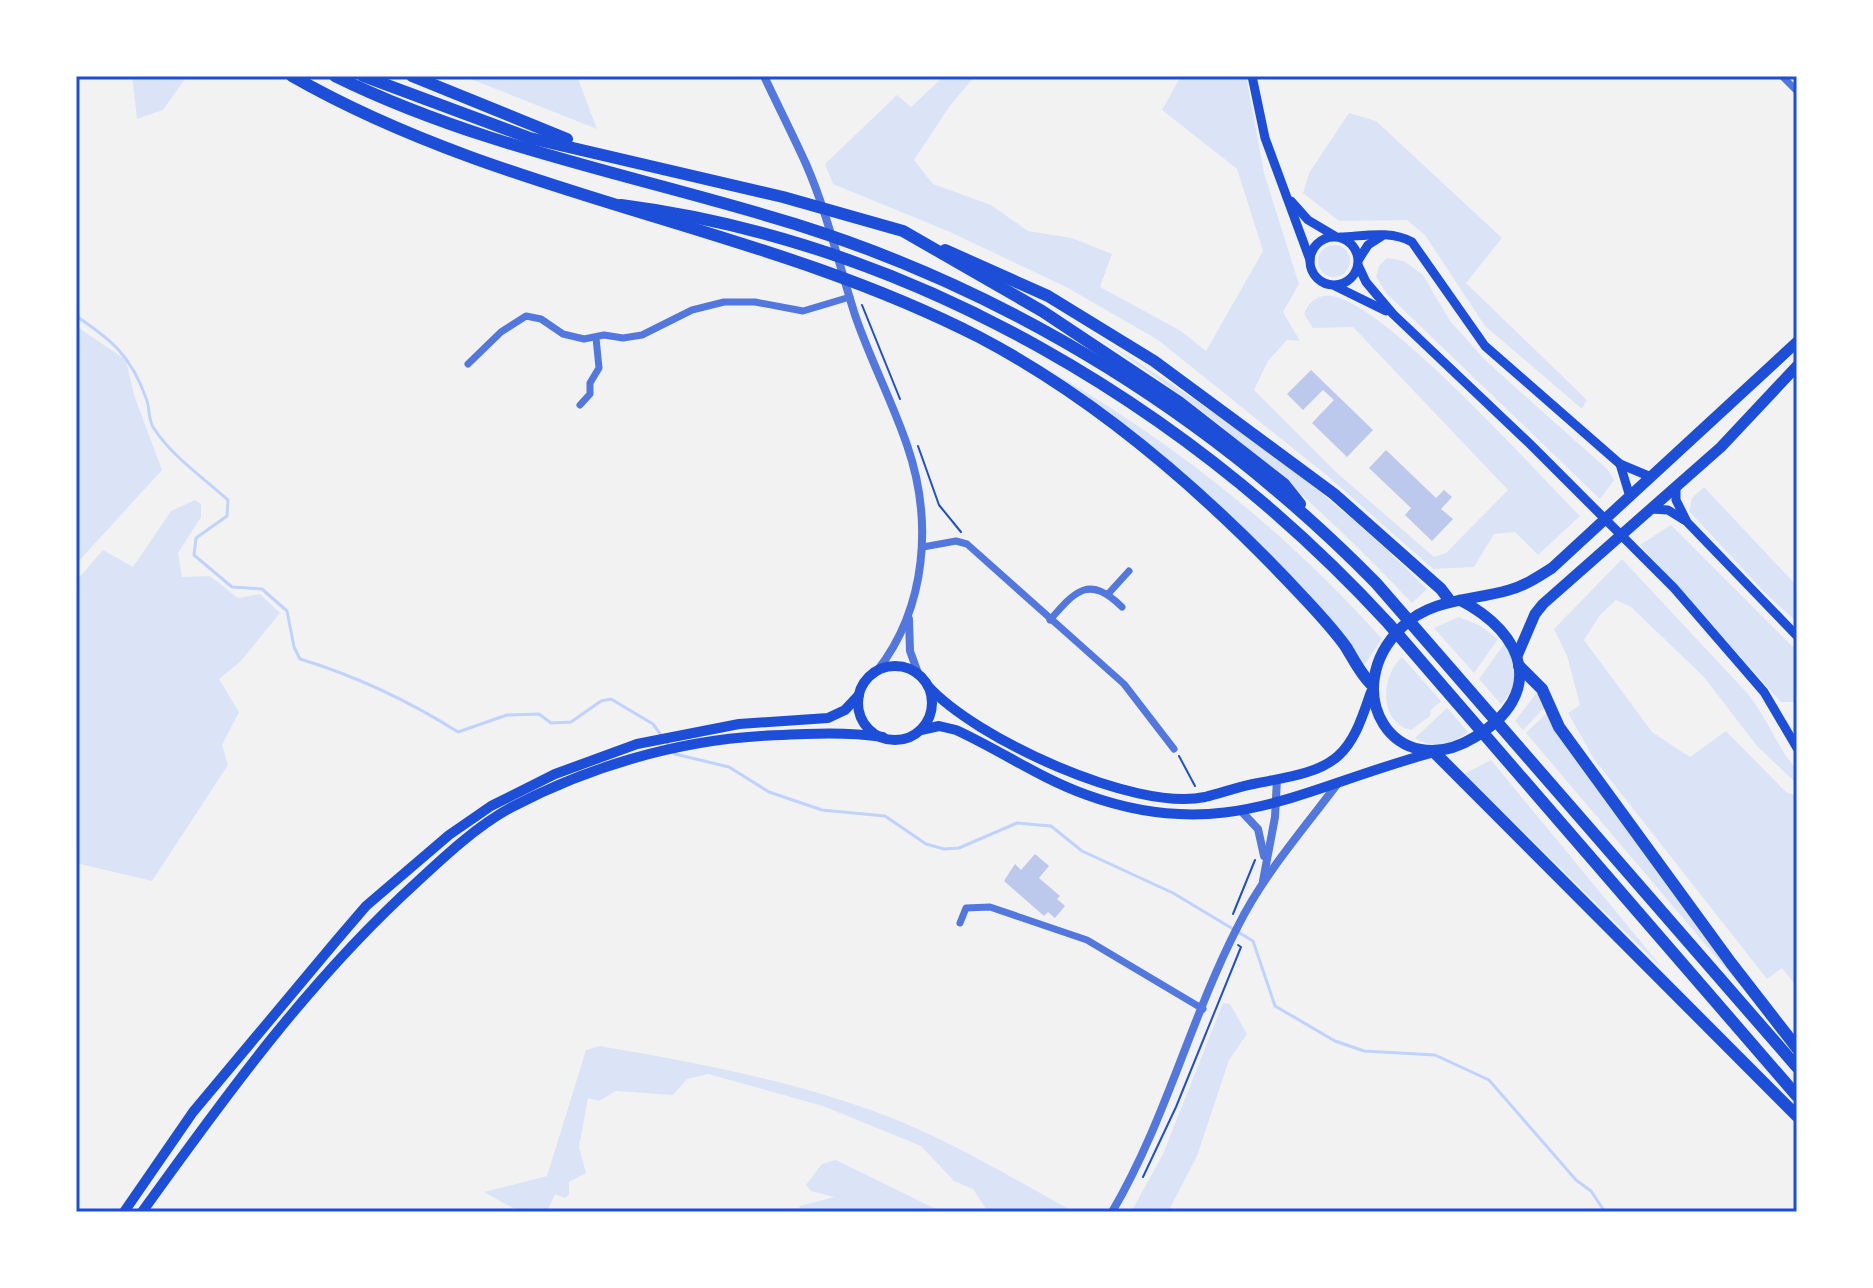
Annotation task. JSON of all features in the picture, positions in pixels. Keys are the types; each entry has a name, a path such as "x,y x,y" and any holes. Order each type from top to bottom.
{"highway":[{"path":"292,76 383,123 446,150 534,181 808,264 885,293 1021,361 1146,451 1276,568 1337,636 1371,688 1390,731 1409,746 1432,752 1459,775 1797,1116"},
{"path":"335,76 512,147 596,167 792,223 869,250 944,279 997,305 1130,381 1236,457 1317,525 1401,610 1797,1067"},
{"path":"363,76 530,138 783,197 903,231 1053,318 1179,402 1284,484 1317,525"},
{"path":"412,76 611,156"},
{"path":"621,205 711,220 879,272 1038,347 1163,425 1237,479 1285,521 1388,623 1797,1096"},
{"path":"927,243 965,256 1048,296 1154,361 1334,494 1455,600 1498,626 1518,661 1542,689 1559,727 1797,1048"},
{"path":"1371,688 1377,659 1402,627 1426,610 1455,600 1505,591 1535,579 1621,508 1797,342"},
{"path":"1432,752 1471,740 1503,716 1519,691 1518,661 1535,614 1721,447 1797,366"}],"main road":[{"path":"1252,76 1265,138 1316,277 1393,314"},
{"path":"1286,195 1308,220 1355,248 1366,282 1393,314 1530,444 1674,588 1764,692 1797,748"},
{"path":"1331,285 1349,280 1367,246 1385,234"},
{"path":"1310,260 1316,245 1338,237 1400,235 1412,242 1485,346 1620,464 1651,477"},
{"path":"1620,464 1630,497"},
{"path":"1676,486 1676,500 1687,522"},
{"path":"1651,509 1668,510 1687,522 1797,636"},
{"path":"124,1212 193,1112 366,906 449,835 491,806 555,774 643,743 688,731 828,718 845,710 877,671 898,666 918,673 955,710 1019,747 1096,782 1141,793 1196,797 1277,779 1312,769 1337,757 1351,742 1371,688"},
{"path":"921,730 932,709 928,686"},
{"path":"859,695 861,716 866,725 883,737"},
{"path":"142,1212 244,1070 380,916 427,872 512,807 614,765 706,741 811,733 907,738 921,730 939,726 956,730 1064,786 1112,803 1169,813 1241,811 1276,804 1432,752"},
{"path":"1783,726 1797,740"}],"street":[{"path":"764,76 807,166 850,297 913,464 923,547 909,619 910,651 918,673"},
{"path":"1782,76 1797,91"},
{"path":"468,364 501,332 526,316 541,319 563,334 596,338 642,335 692,310 724,302 755,302 803,311 850,297"},
{"path":"580,405 590,394 590,383 599,368 596,338"},
{"path":"923,547 956,541 967,544 1124,684 1174,749"},
{"path":"1108,594 1129,571"},
{"path":"1050,620 1079,592 1095,589 1108,594 1122,607"},
{"path":"877,671 909,619"},
{"path":"1262,885 1276,804 1277,779"},
{"path":"1112,1212 1164,1109 1232,937 1235,922 1338,782"},
{"path":"1241,811 1260,835 1265,873"},
{"path":"960,923 966,908 990,907 1087,940 1203,1009"}],"path":[{"path":"933,490 939,505 967,544"},
{"path":"1174,749 1190,771 1195,787"},
{"path":"1235,922 1255,850"},
{"path":"1136,1188 1176,1107 1241,947"}],"shaded area":[{"path":"132,76 187,76 163,110 137,119"},
{"path":"463,76 577,76 597,129"},
{"path":"944,76 975,76 949,107 914,160 933,184 991,205 1028,231 1072,238 1112,254 1100,287 1181,331 1206,351 1263,251 1237,169 1162,110 1181,76 1246,76 1264,173 1299,284 1283,312 1300,341 1287,340 1268,361 1254,390 1336,472 1434,557 1446,553 1508,490 1353,327 1313,328 1304,314 1306,310 1318,297 1332,296 1357,306 1423,357 1580,516 1538,555 1515,532 1494,534 1474,567 1433,569 1330,478 1158,340 1068,288 950,232 833,184 825,164 897,95 911,107"},
{"path":"1349,113 1376,121 1502,238 1466,283 1587,400 1582,409 1485,326 1425,235 1407,220 1339,221 1303,193 1309,173"},
{"path":"1334,245 1345,250 1350,261 1345,272 1334,277 1323,272 1318,261 1323,250"},
{"path":"1387,258 1404,261 1423,275 1450,321 1486,361 1607,469 1614,480 1600,499 1387,294 1376,277 1379,266"},
{"path":"1054,311 1153,372 1250,438 1341,510 1427,589 1412,603 1329,521 1243,444 1152,374"},
{"path":"76,326 126,360 134,395 162,470 76,564"},
{"path":"1018,353 1069,382 1166,446 1212,480 1300,556 1382,639 1362,668 1275,561"},
{"path":"1704,487 1797,586 1797,622 1766,594 1689,511 1692,498"},
{"path":"195,500 201,504 201,517 178,553 182,577 210,576 238,598 260,594 280,613 240,662 219,679 239,712 222,745 228,765 152,881 76,863 76,581 103,550 133,567 171,511"},
{"path":"1671,525 1797,651 1797,702 1781,702 1640,545"},
{"path":"1622,559 1748,694 1797,770 1795,782 1757,746 1704,677 1631,607 1616,600 1600,615 1584,640 1652,732 1690,757 1726,731 1786,792 1797,796 1797,987 1782,968 1767,979 1594,759 1568,713 1580,705 1567,656 1554,629"},
{"path":"1459,617 1479,625 1498,639 1474,673 1434,628"},
{"path":"1504,644 1513,659 1515,675 1511,690 1501,704 1479,679"},
{"path":"1402,657 1441,701 1431,710 1430,716 1411,730 1393,717 1386,697 1390,675"},
{"path":"1538,691 1544,708 1523,730 1515,721"},
{"path":"1447,708 1468,732 1456,740 1435,745 1415,738"},
{"path":"1548,712 1740,983 1739,984 1526,733"},
{"path":"1491,760 1665,971 1464,774"},
{"path":"1223,1003 1230,1004 1247,1034 1229,1060 1197,1156 1168,1212 1131,1212 1163,1154"},
{"path":"600,1046 744,1074 884,1115 933,1136 1074,1212 988,1212 973,1189 954,1181 921,1146 823,1106 708,1074 687,1079 673,1095 616,1091 599,1101 588,1098 579,1147 586,1173 569,1182 569,1194 565,1198 555,1194 547,1212 520,1212 484,1192 547,1176 586,1050"},
{"path":"836,1160 942,1212 797,1212 800,1206 834,1197 811,1191 806,1185 822,1164"}],"building":[{"path":"1311,370 1373,430 1347,457 1312,423 1334,400 1323,390 1303,410 1287,394"},
{"path":"1386,450 1436,498 1444,490 1452,497 1441,509 1453,519 1432,541 1405,515 1411,508 1369,468"},
{"path":"1035,854 1049,866 1039,878 1060,896 1057,899 1065,906 1055,918 1048,912 1044,916 1004,881 1015,864 1021,870"}],"waterway":[{"path":"76,316 110,341 127,360 140,383 151,424 160,438 228,500 227,516 196,538 194,555 232,587 262,589 287,611 294,647 300,659 382,690 458,732 507,715 539,714 551,723 571,722 601,701 611,699 653,724 675,754 729,767 769,792 822,810 885,816 926,844 944,849 959,848 1017,823 1051,826 1082,851 1173,893 1253,941 1275,1006 1335,1041 1364,1051 1435,1055 1489,1080 1576,1180 1591,1191 1605,1212"}]}
